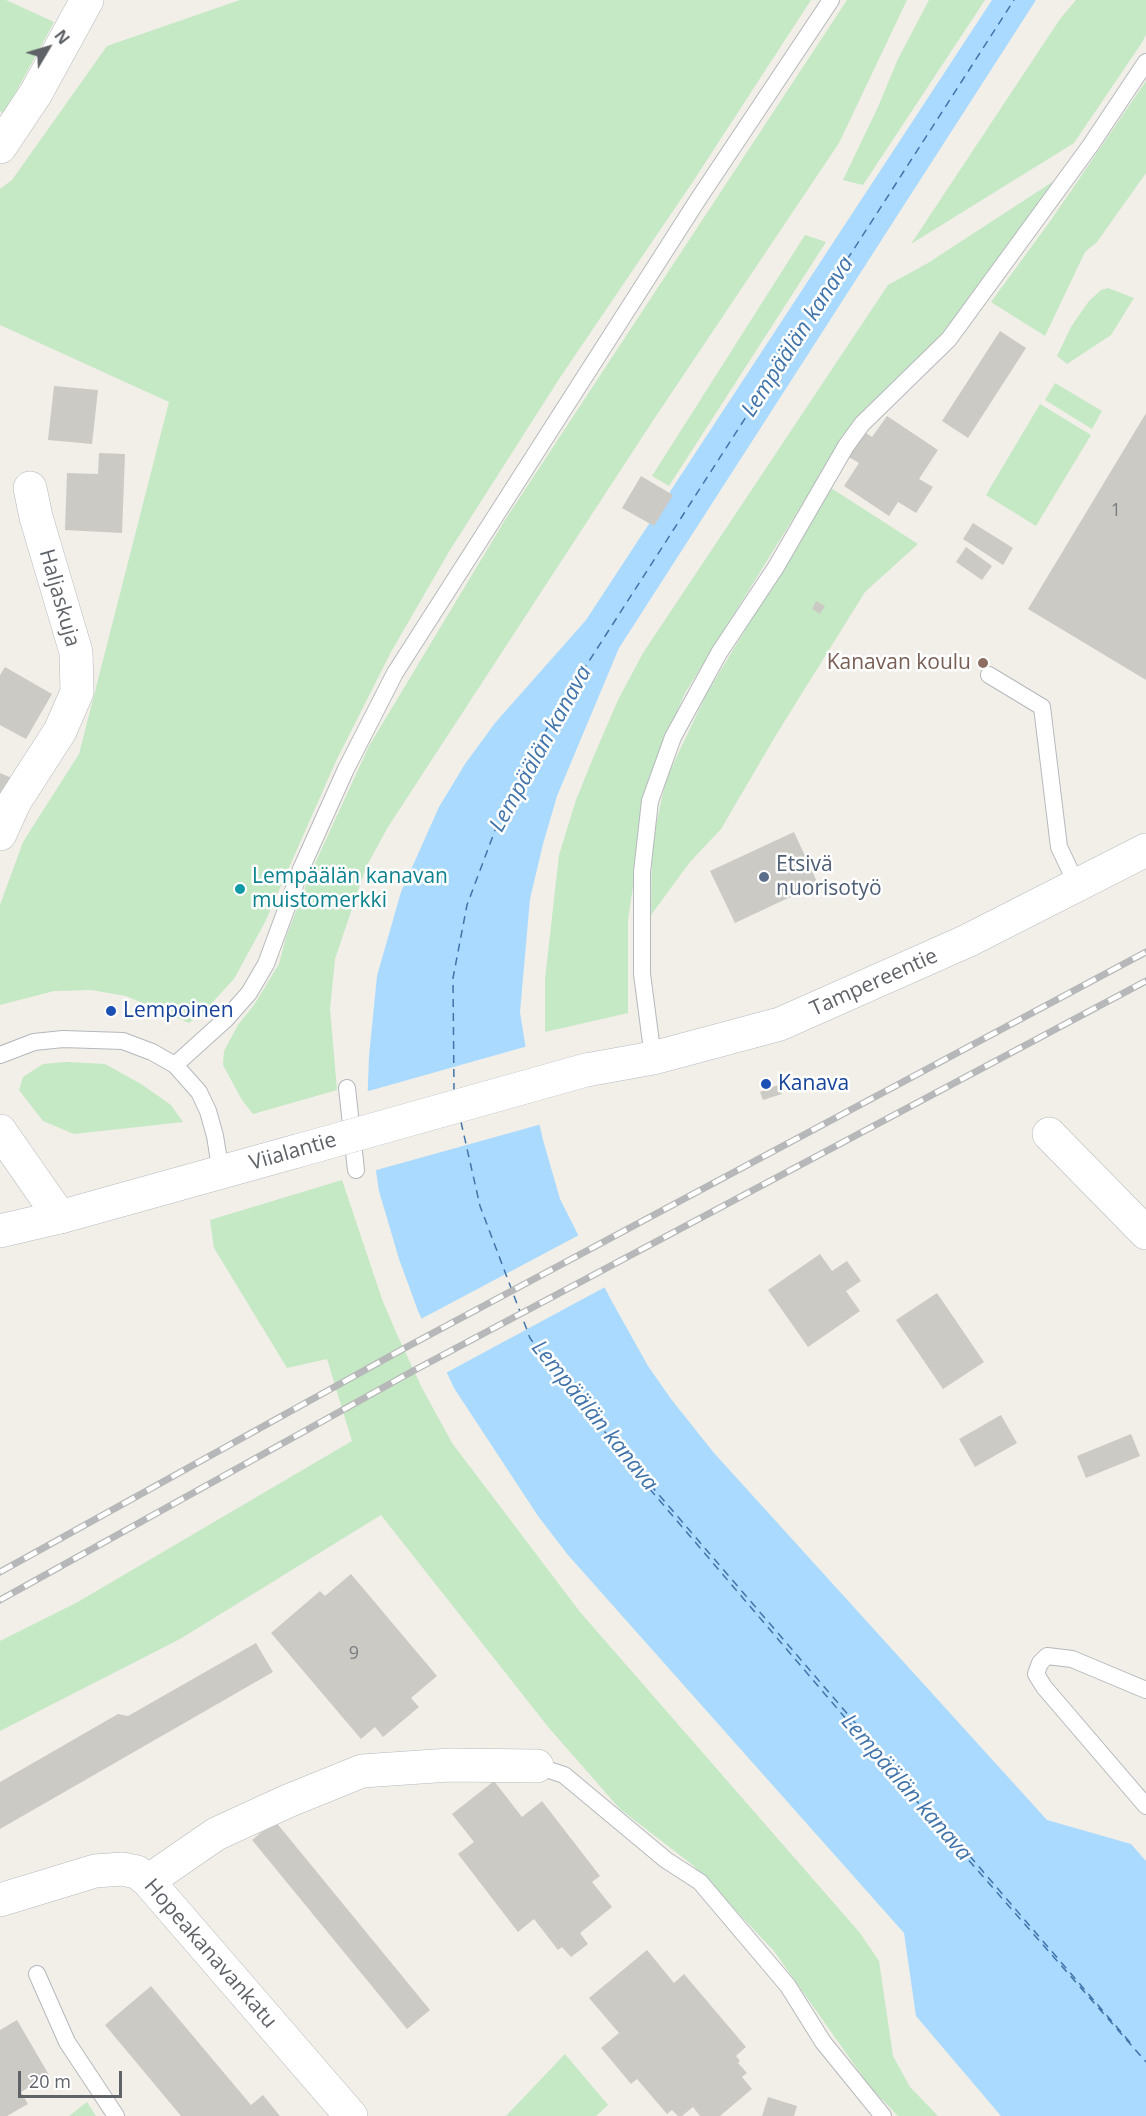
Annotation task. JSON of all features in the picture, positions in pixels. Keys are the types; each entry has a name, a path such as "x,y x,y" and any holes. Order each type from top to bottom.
{"street":[{"path":"0,147 36,93 87,0"},
{"name":"Haljaskuja","path":"0,834 15,801 60,730 77,692 76,652 36,517 30,488"},
{"name":"Tampereentie","path":"586,1070 653,1058 780,1024 967,941 1146,850"},
{"name":"Viialantie","path":"0,1231 221,1173 586,1070"},
{"path":"0,1131 60,1217"},
{"path":"1049,1134 1146,1233"},
{"path":"148,1881 216,1834 288,1800 362,1771 450,1765 537,1767"},
{"name":"Hopeakanavankatu","path":"0,1900 95,1871 122,1869 137,1872 148,1881 351,2116"}],"lane":[{"path":"174,1065 226,1019 249,993 266,964 302,870 346,769 395,673 699,198 831,0"},
{"path":"653,1058 642,974 642,872 650,801 673,737 719,653 776,567 846,446 862,424 949,339 1090,146 1146,62"},
{"path":"989,675 1042,707 1059,847 1077,885"},
{"path":"0,1055 34,1042 63,1038 123,1041 152,1052 174,1065 199,1092 208,1111 215,1136 221,1173"},
{"path":"346,1088 356,1170"},
{"path":"1146,1690 1072,1659 1047,1656 1040,1663 1036,1674 1044,1687 1146,1806"},
{"path":"537,1767 564,1775 666,1860 700,1882 788,1986 823,2042 883,2116"},
{"path":"37,1974 67,2042 116,2116"}],"green space":[{"path":"0,0 6,0 54,22 4,114 0,111"},
{"path":"240,0 811,0 692,183 561,376 450,550 391,652 336,761 265,922 234,979 209,1006 189,1023 126,996 91,990 54,991 0,1005 0,905 23,842 79,754 169,402 0,325 0,189 12,180 107,46"},
{"path":"847,0 907,0 839,143 652,422 388,827 366,867 335,959 330,1009 337,1090 253,1114 242,1100 223,1065 224,1051 238,1025 254,1005 279,964 286,937 312,870 369,746 505,520"},
{"path":"929,0 985,0 863,185 843,180 898,59"},
{"path":"1076,0 1146,0 1146,34 1143,41 1074,143 911,244 1060,19"},
{"path":"1146,81 1146,173 1097,242 1085,252 1045,336 991,302 1051,220"},
{"path":"1060,177 944,337 853,422 685,693 649,777 628,920 628,1013 545,1032 545,979 559,855 576,800 593,758 618,700 643,653 888,285 928,263"},
{"path":"805,235 826,242 669,486 652,476"},
{"path":"1108,288 1134,298 1111,335 1067,364 1057,356 1071,327 1089,301 1101,290"},
{"path":"1055,383 1102,411 1092,429 1045,400"},
{"path":"1040,404 1091,435 1036,526 986,495"},
{"path":"831,488 918,544 865,592 776,735 721,829 690,862 651,915 652,844 666,779 707,693"},
{"path":"67,1062 105,1064 141,1084 171,1105 183,1122 74,1134 43,1121 19,1090 23,1077 43,1064"},
{"path":"342,1180 383,1302 421,1386 452,1443 580,1612 860,1933 879,1961 893,2056 910,2087 938,2116 898,2116 870,2087 774,1951 694,1866 620,1809 549,1728 381,1515 180,1639 0,1731 0,1641 76,1603 352,1441 327,1359 287,1368 214,1248 210,1220"},
{"path":"565,2054 608,2105 596,2116 506,2116"},
{"path":"87,2102 96,2116 69,2116"}],"water":[{"name":"Lempäälän kanava","path":"992,0 1036,0 619,648 557,796 543,844 530,899 520,1012 534,1100 560,1199 610,1298 648,1366 671,1399 714,1453 1047,1820 1131,1844 1146,1861 1146,2116 1001,2116 916,2016 904,1933 568,1555 538,1516 454,1388 418,1311 399,1259 379,1191 367,1111 369,1056 377,976 401,892 439,807 465,764 495,723 586,620"}],"pier":[{"path":"528,1046 542,1124 373,1171 364,1112 365,1092"},
{"path":"581,1234 607,1286 444,1374 419,1320"}],"building":[{"path":"1000,331 1026,348 968,438 942,421"},
{"path":"54,386 98,390 92,444 48,440"},
{"path":"1146,413 1146,680 1028,609"},
{"path":"887,416 938,450 919,479 933,487 916,513 898,502 889,516 844,486 859,463 847,456 863,431 872,437"},
{"path":"99,453 125,454 122,533 65,530 67,473 98,474"},
{"path":"641,476 673,495 654,526 622,508"},
{"path":"973,523 1013,548 1003,565 963,539"},
{"path":"966,547 992,566 982,580 956,562"},
{"path":"816,601 825,606 820,614 812,609"},
{"path":"5,667 52,694 26,739 0,725 0,675"},
{"path":"0,773 12,778 0,804"},
{"name":"Etsivä nuorisotyö","path":"794,832 818,884 735,923 710,871"},
{"path":"778,1085 782,1094 763,1100 760,1092"},
{"path":"820,1254 832,1271 847,1261 861,1281 846,1291 860,1311 808,1347 768,1290"},
{"path":"937,1293 984,1362 943,1389 896,1320"},
{"path":"1001,1415 1017,1443 975,1467 959,1439"},
{"path":"1131,1434 1140,1456 1086,1478 1077,1456"},
{"path":"351,1574 437,1676 411,1698 419,1707 383,1737 375,1727 361,1739 271,1633 320,1591 325,1596"},
{"path":"256,1643 273,1672 0,1829 0,1782 118,1714 128,1716"},
{"path":"494,1781 522,1817 542,1801 600,1876 592,1882 612,1907 580,1933 588,1944 571,1957 562,1947 558,1950 534,1919 518,1932 458,1854 474,1842 452,1814"},
{"path":"275,1821 430,2010 407,2029 252,1840"},
{"path":"647,1950 674,1983 684,1974 746,2047 736,2056 740,2061 738,2063 747,2073 742,2077 752,2089 720,2116 700,2116 693,2107 682,2116 678,2116 672,2110 667,2114 637,2079 631,2084 601,2048 619,2033 589,1998"},
{"path":"151,1986 251,2105 263,2095 280,2116 181,2116 105,2025"},
{"path":"17,2020 49,2075 21,2092 28,2104 7,2116 0,2116 0,2030"},
{"path":"768,2097 797,2106 794,2116 762,2116"}],"ferry route":[{"path":"454,1091 453,978 467,905 503,809 555,714 1014,0"},
{"path":"461,1122 480,1206 530,1338 556,1375 584,1412 906,1789 1146,2062"},
{"path":"568,1389 1134,2047"}],"railway":[{"path":"0,1572 403,1349 1146,952"},
{"path":"0,1600 413,1371 1146,981"}],"place":[{"name":"Kanavan koulu","path":"983,663"},
{"name":"Etsivä nuorisotyö","path":"764,877"},
{"name":"Lempäälän kanavan muistomerkki","path":"240,889"},
{"name":"Lempoinen","path":"111,1011"},
{"name":"Kanava","path":"766,1084"}]}
